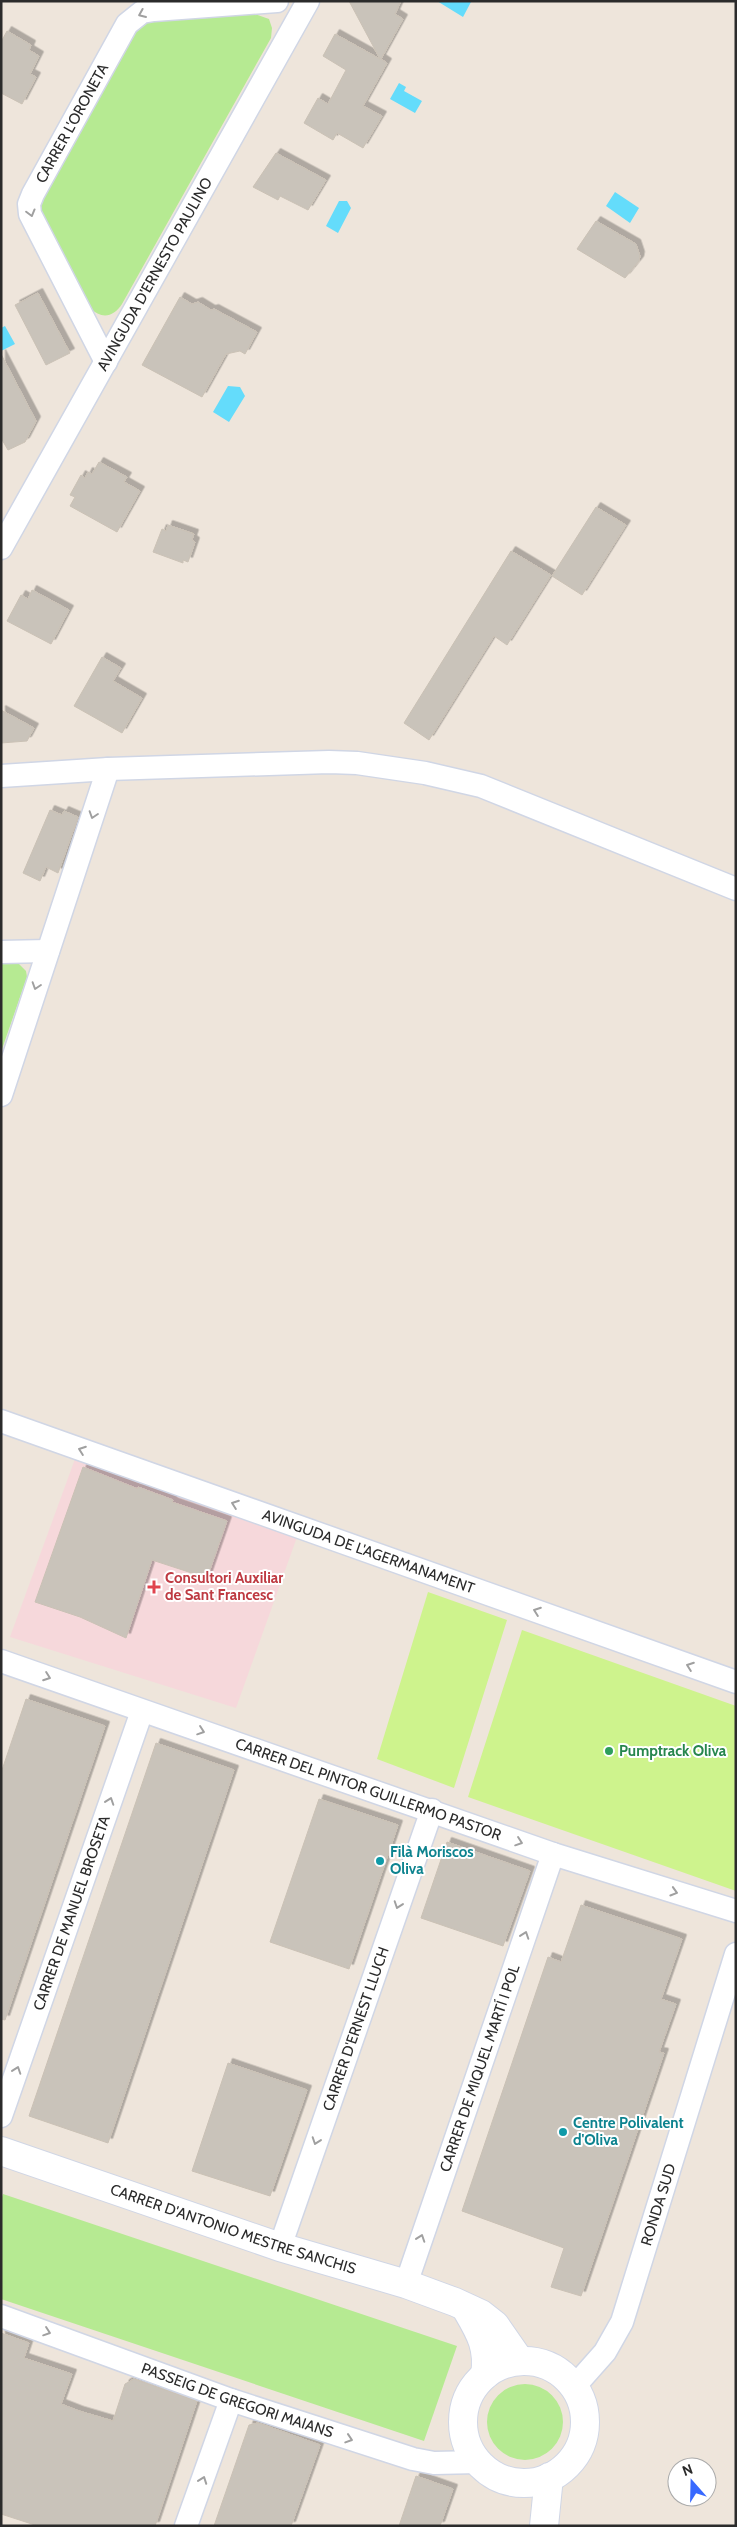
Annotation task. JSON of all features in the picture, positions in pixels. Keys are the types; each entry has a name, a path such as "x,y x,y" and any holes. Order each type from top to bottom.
{"street":[{"name":"CARRER L'ORONETA","path":"106,362 30,214 29,204 33,194 127,24 134,17 154,10 277,1"},
{"name":"AVINGUDA D'ERNESTO PAULINO","path":"1,548 308,1"},
{"path":"1,776 108,769 329,762 356,763 425,773 482,786 736,889"},
{"path":"1,1095 108,769"},
{"path":"1,952 48,951"},
{"name":"AVINGUDA DE L'AGERMANAMENT","path":"1,1422 736,1682"},
{"name":"CARRER DEL PINTOR GUILLERMO PASTOR","path":"1,1661 432,1810 553,1854 736,1911"},
{"name":"CARRER DE MANUEL BROSETA","path":"1,2116 142,1711"},
{"name":"CARRER D'ERNEST LLUCH","path":"280,2247 432,1810"},
{"name":"CARRER DE MIQUEL MARTÍ I POL","path":"406,2284 553,1854"},
{"name":"RONDA SUD","path":"574,2387 605,2352 622,2322 736,1954"},
{"name":"CARRER D'ANTONIO MESTRE SANCHIS","path":"1,2151 280,2247 406,2284 464,2307 481,2314 495,2325 520,2361"},
{"path":"464,2307 485,2345 488,2359 485,2375"},
{"name":"PASSEIG DE GREGORI MAIANS","path":"1,2316 231,2400 413,2459 434,2463 478,2462"},
{"path":"520,2361 536,2362 551,2367 564,2375 574,2387 581,2400 585,2416 584,2431 580,2446 572,2459 561,2470 550,2477 536,2481 509,2481 492,2474 478,2462 466,2441 463,2417 467,2401 474,2387 485,2375 502,2365 520,2361"},
{"path":"186,2526 231,2400"},
{"path":"544,2526 550,2477"}],"shaded area":[{"name":"Consultori Auxiliar de Sant Francesc","path":"75,1459 297,1537 236,1708 10,1637"}],"green space":[{"path":"249,12 269,19 272,28 271,38 122,304 111,314 103,315 94,312 90,308 38,206 139,23"},
{"path":"1,963 18,963 26,971 27,977 1,1052"},
{"path":"428,1592 507,1620 454,1788 377,1759"},
{"name":"Pumptrack Oliva","path":"522,1630 736,1706 736,1891 468,1797"},
{"path":"3,2194 457,2346 424,2441 1,2299 1,2200"},
{"path":"525,2384 539,2387 552,2395 560,2408 563,2422 560,2436 552,2449 539,2457 525,2460 511,2457 498,2449 490,2436 487,2422 490,2408 498,2395 511,2387"}],"water":[{"path":"437,1 469,1 471,2 463,17"},
{"path":"399,83 406,87 404,91 422,101 415,113 390,99"},
{"path":"615,192 639,208 630,223 606,206"},
{"path":"339,201 347,201 351,208 338,233 326,226"},
{"path":"5,326 15,344 1,351 1,328"},
{"path":"228,386 240,387 245,396 229,422 213,412"}],"building":[{"path":"349,1 401,1 395,14 403,19 381,59 387,63 363,106 382,116 363,148 337,133 333,140 304,123 318,98 328,104 346,70 323,56 335,34 380,59"},
{"path":"7,31 31,45 29,50 39,56 30,74 36,77 22,104 1,93 1,42"},
{"path":"276,153 326,180 308,210 280,196 278,200 253,187"},
{"path":"596,221 636,244 640,256 639,261 625,278 577,249"},
{"path":"38,293 70,353 46,365 15,305"},
{"path":"180,297 192,304 198,302 211,310 214,309 257,332 245,354 240,351 226,354 202,397 142,365"},
{"path":"1,354 36,421 25,442 8,450 1,438"},
{"path":"99,462 127,477 124,482 140,491 117,532 70,506 75,497 70,495 81,475 85,478 88,472 92,474"},
{"path":"596,507 626,525 582,595 552,576"},
{"path":"168,525 194,534 192,540 195,542 188,562 183,560 183,563 153,552 162,529 166,531"},
{"path":"511,551 551,575 507,645 494,636 429,740 404,723"},
{"path":"32,590 69,610 51,644 7,621 21,595 28,599"},
{"path":"102,657 121,668 113,681 142,698 122,733 74,706"},
{"path":"1,710 34,728 27,741 1,743"},
{"path":"50,810 62,815 64,811 78,817 58,873 46,867 40,881 23,873"},
{"path":"83,1467 138,1489 138,1487 173,1500 172,1502 227,1521 207,1578 152,1560 126,1638 80,1617 35,1602"},
{"path":"26,1699 105,1726 5,2020 1,2019 1,1773"},
{"path":"156,1743 234,1770 108,2143 29,2116"},
{"path":"319,1799 398,1825 349,1969 270,1942"},
{"path":"447,1842 530,1871 503,1946 421,1918"},
{"name":"Centre Polivalent d'Oliva","path":"581,1905 682,1939 661,1999 676,2004 659,2052 664,2053 581,2296 551,2287 564,2248 462,2211 548,1957 561,1962"},
{"path":"228,2063 307,2090 270,2196 192,2171"},
{"path":"1,2333 29,2343 24,2358 72,2374 61,2404 79,2411 113,2421 125,2384 134,2379 197,2401 155,2526 38,2526 1,2514"},
{"path":"258,2423 320,2445 291,2526 214,2526 249,2425"},
{"path":"416,2476 453,2489 440,2526 399,2526"}],"place":[{"name":"Consultori Auxiliar de Sant Francesc","path":"154,1587"},
{"name":"Pumptrack Oliva","path":"609,1751"},
{"name":"Filà Moriscos Oliva","path":"380,1861"},
{"name":"Centre Polivalent d'Oliva","path":"563,2132"}]}
